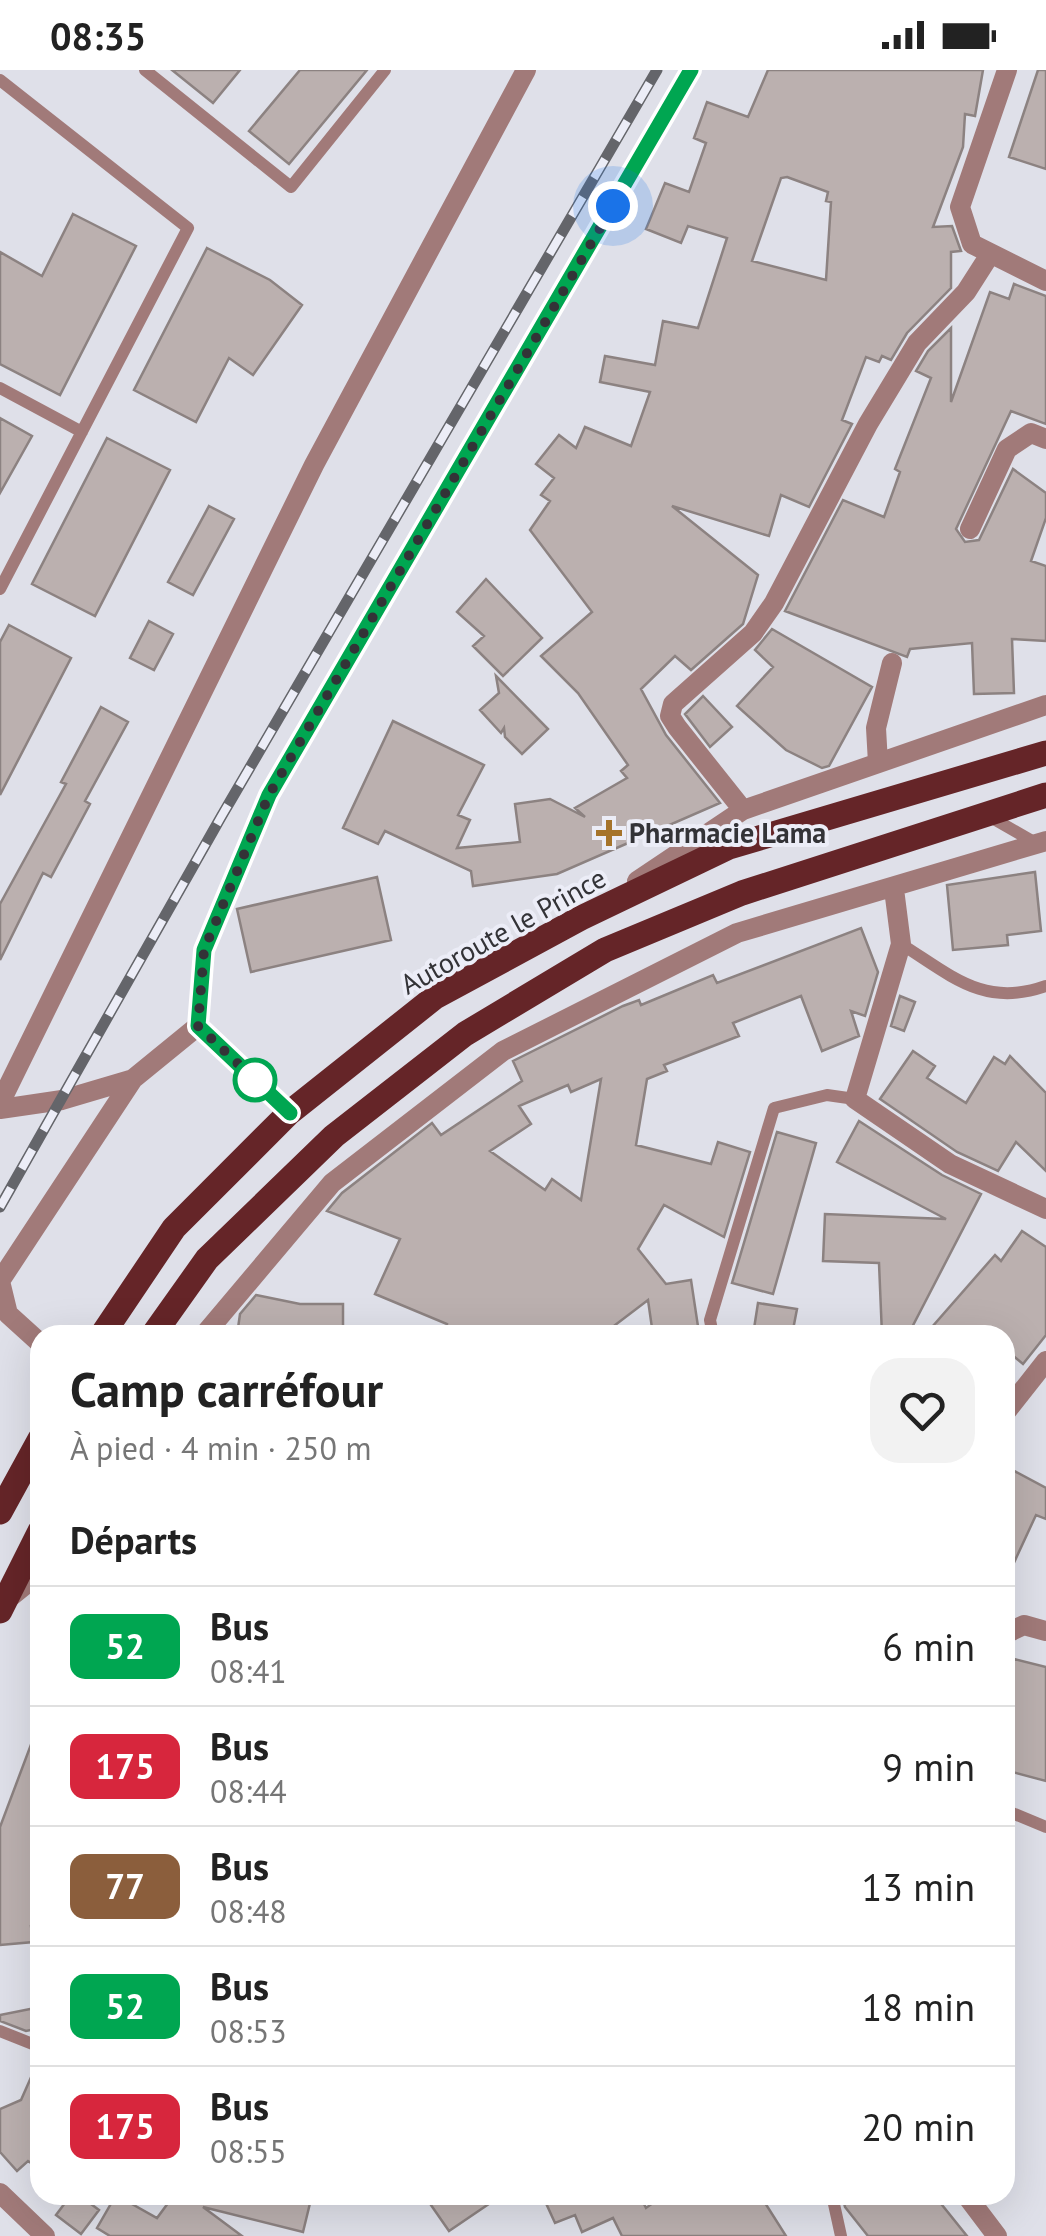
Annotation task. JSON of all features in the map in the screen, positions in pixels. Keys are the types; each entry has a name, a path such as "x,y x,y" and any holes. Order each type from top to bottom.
{"main road":[{"name":"Autoroute le Prince","path":"109,1325 174,1228 290,1113 435,997 581,918 729,847 1046,753"},
{"path":"160,1325 207,1259 334,1136 466,1034 604,950 742,892 1046,796"},
{"path":"0,1512 30,1457"},
{"path":"2,1607 30,1551"}],"street":[{"path":"0,1106 314,465 526,70"},
{"path":"30,1334 8,1314 0,1282 133,1079 198,1026 204,950 269,795 691,70"},
{"path":"1007,70 960,207 972,244 989,256 1046,281"},
{"path":"743,810 677,727 670,716 673,704 753,633 774,603 868,424 917,343 966,292 989,256"},
{"path":"970,530 1007,448 1031,433 1046,440"},
{"path":"878,764 876,728 892,663"},
{"path":"581,918 743,810 1046,705"},
{"path":"212,1325 332,1183 503,1051 737,933 1043,845"},
{"path":"894,889 901,944 854,1099 950,1164 1046,1209"},
{"path":"198,1026 290,1113"},
{"path":"0,1106 62,1100 133,1079"},
{"path":"1015,1400 1046,1361"},
{"path":"2,1607 30,1582"},
{"path":"1015,1629 1024,1625 1046,1631"},
{"path":"0,2193 46,2236"},
{"path":"974,2205 997,2236"}],"lane":[{"path":"145,70 290,187 385,70"},
{"path":"0,80 188,228 0,588"},
{"path":"0,388 82,432"},
{"path":"985,814 1043,845"},
{"path":"901,944 960,982 988,993 1012,997 1046,986"},
{"path":"711,1325 774,1108 827,1095 854,1099"},
{"path":"1015,1814 1046,1827"},
{"path":"0,2031 30,2042"},
{"path":"834,2205 842,2236"}],"building":[{"path":"172,70 240,70 213,103"},
{"path":"300,70 367,70 289,164 249,131"},
{"path":"768,70 983,70 975,116 965,114 963,147 933,227 952,226 961,251 951,252 951,288 907,333 891,360 882,356 879,362 866,357 842,420 852,424 809,507 781,495 769,536 672,506 758,575 743,624 691,670 675,656 641,689 666,735 720,803 557,874 473,886 471,871 385,831 378,844 343,828 393,721 484,765 458,815 470,820 457,848 520,842 515,804 550,799 585,817 575,808 627,778 621,771 628,765 578,693 541,656 592,612 530,530 550,501 541,495 554,478 536,464 559,435 576,448 585,427 631,446 650,392 600,382 605,356 655,365 663,321 698,328 727,238 688,226 681,243 646,229 665,183 689,192 706,143 694,138 707,102 748,117","holes":["781,178 828,192 826,201 831,202 826,280 752,261"]},
{"path":"1038,70 1046,70 1046,169 1009,157"},
{"path":"73,214 136,246 60,395 0,364 0,252 42,276"},
{"path":"207,248 270,280 302,305 253,375 229,358 196,422 134,390"},
{"path":"1014,284 1046,296 1046,424 1011,411 956,529 965,542 979,540 1013,469 1046,493 1046,518 1031,561 1046,566 1046,641 1012,639 1014,693 974,694 972,643 910,649 907,657 785,611 843,500 884,517 900,472 895,469 931,378 916,371 928,351 951,328 951,402 990,292 1009,299"},
{"path":"0,418 32,436 0,493"},
{"path":"107,438 170,470 95,616 32,584"},
{"path":"209,506 234,519 193,595 168,582"},
{"path":"486,579 542,638 503,676 473,646 484,636 457,612"},
{"path":"149,621 173,634 154,670 130,658"},
{"path":"9,625 71,658 0,795 0,642"},
{"path":"772,629 872,687 829,766 822,768 786,750 737,706 773,667 755,650"},
{"path":"496,676 548,729 522,754 505,737 504,728 501,733 480,710 499,693"},
{"path":"703,696 732,727 710,747 685,714"},
{"path":"101,707 128,722 85,801 90,804 51,877 43,873 0,960 0,904 66,784 61,782"},
{"path":"1035,872 1041,931 1007,935 1008,945 953,950 947,885"},
{"path":"377,877 391,940 251,972 237,909"},
{"path":"861,928 878,972 865,1016 851,1011 859,1036 822,1051 801,996 733,1023 739,1036 664,1065 667,1071 647,1079 636,1145 711,1164 718,1142 750,1152 724,1237 664,1205 638,1249 666,1284 691,1280 698,1325 652,1325 648,1300 615,1325 447,1325 375,1294 400,1239 327,1211 342,1193 432,1123 441,1135 522,1081 513,1061 623,1006 639,1000 641,1005 713,975 717,983","holes":["601,1079 581,1200 552,1179 545,1190 490,1151 531,1124 519,1106 568,1085 571,1092"]},
{"path":"900,996 915,1002 904,1031 891,1026"},
{"path":"913,1051 935,1066 927,1078 966,1103 994,1057 1005,1064 1010,1056 1046,1093 1046,1171 1016,1142 998,1171 957,1152 880,1099"},
{"path":"859,1121 942,1175 981,1194 913,1325 882,1325 879,1263 823,1261 825,1214 946,1219 837,1162"},
{"path":"777,1132 816,1143 773,1294 732,1283"},
{"path":"1022,1231 1046,1247 1046,1335 1023,1364 1015,1357 1015,1325 934,1325 995,1255 1001,1261"},
{"path":"256,1295 300,1304 343,1304 343,1325 238,1325 240,1314"},
{"path":"758,1303 797,1309 794,1325 755,1325"},
{"path":"1015,1471 1046,1488 1046,1519 1036,1515 1015,1560"},
{"path":"1015,1659 1046,1667 1046,1781 1015,1773"},
{"path":"30,1747 30,1942 0,1945 0,1827"},
{"path":"30,2009 30,2030 0,2021 0,2015"},
{"path":"30,2080 30,2162 17,2171 0,2152 0,2109 21,2100"},
{"path":"64,2205 92,2205 99,2210 81,2234 56,2215"},
{"path":"110,2205 134,2205 157,2218 167,2205 310,2205 303,2232 203,2207 242,2236 110,2236 97,2228"},
{"path":"431,2205 487,2205 449,2231"},
{"path":"547,2205 766,2205 786,2236 622,2236 613,2218 582,2232 575,2215 555,2223"},
{"path":"942,2205 967,2236 868,2236 845,2207"}],"railway":[{"path":"0,1207 221,817 657,70"}],"bus line":[{"name":"52","path":"290,1113 198,1026 204,950 217,912 269,795 691,70"}],"place":[{"name":"Pharmacie Lama","path":"609,833"}],"route":[{"path":"255,1080 266,1090 198,1026 204,950 217,912 269,795 613,206"}]}
